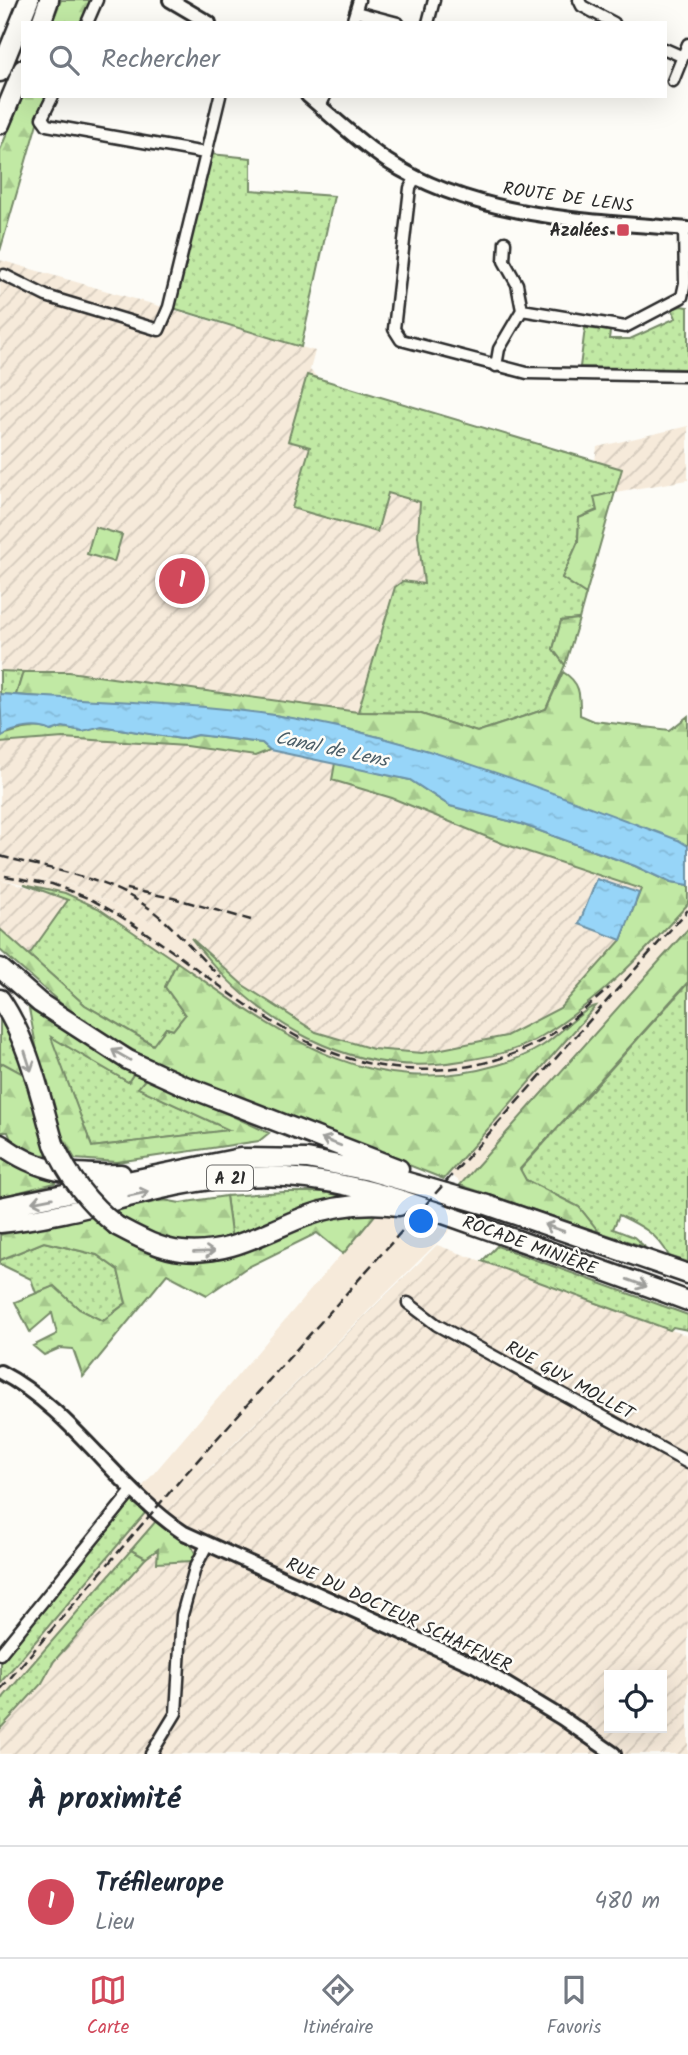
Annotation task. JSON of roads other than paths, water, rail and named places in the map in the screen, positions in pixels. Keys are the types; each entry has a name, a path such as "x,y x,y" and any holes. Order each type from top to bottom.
{"highway":[{"path":"0,72 29,0"},
{"path":"42,21 49,0"},
{"path":"0,124 21,74"},
{"path":"0,968 40,1003 128,1060 185,1086 486,1205"},
{"path":"0,999 12,1017 54,1144 72,1181 98,1211 117,1226 169,1248 202,1252 223,1251 306,1216 351,1205 377,1203 457,1219"},
{"path":"0,1144 22,1160 51,1171 83,1175 156,1173"},
{"name":"ROCADE MINIÈRE","path":"2,1219 156,1173 240,1158 307,1159 369,1171 486,1205 688,1274"},
{"name":"ROCADE MINIÈRE","path":"2,1219 193,1182 274,1175 338,1181 457,1219 688,1301"}],"street":[{"path":"88,21 97,0"},
{"path":"170,0 206,21"},
{"path":"353,21 359,0"},
{"path":"429,21 434,0"},
{"path":"579,0 582,6 610,21"},
{"path":"355,12 390,21"},
{"path":"673,81 688,44"},
{"path":"667,50 681,56"},
{"path":"52,98 42,118 47,125 204,157"},
{"path":"4,275 46,296 159,330 169,307 219,98"},
{"name":"ROUTE DE LENS","path":"323,101 367,146 416,177 459,195 522,211 686,229"},
{"path":"416,177 410,188 396,336 496,366 540,374 688,376"},
{"path":"522,310 614,327 636,323 682,297 685,283 686,229"},
{"path":"496,366 499,349 522,310 517,284 503,261 505,242"},
{"name":"RUE GUY MOLLET","path":"408,1303 437,1325 688,1463"},
{"name":"RUE DU DOCTEUR SCHAFFNER","path":"0,1372 43,1401 162,1518 207,1545 476,1666 553,1712 614,1754"},
{"path":"0,1654 132,1491"},
{"path":"151,1754 176,1713 183,1615 191,1579 207,1545"}],"water":[{"name":"Canal de Lens","path":"0,694 172,704 240,711 326,724 377,736 479,767 678,840 688,846 688,886 671,883 635,866 521,824 450,806 410,780 270,750 262,743 198,735 181,739 101,726 82,731 63,727 51,731 26,728 2,736"},
{"path":"597,879 639,893 621,940 579,924"}],"railway":[{"path":"0,856 73,874 127,894 164,920 221,978"},
{"path":"5,876 52,884 90,899 141,930 289,1032 317,1047 378,1065 441,1069 503,1057 533,1045 553,1033 609,988"},
{"path":"126,889 173,898 251,920"},
{"path":"0,1690 181,1479 688,910"}],"place":[{"name":"Azalées","path":"623,230"},
{"name":"Tréfileurope","path":"182,581"}]}
